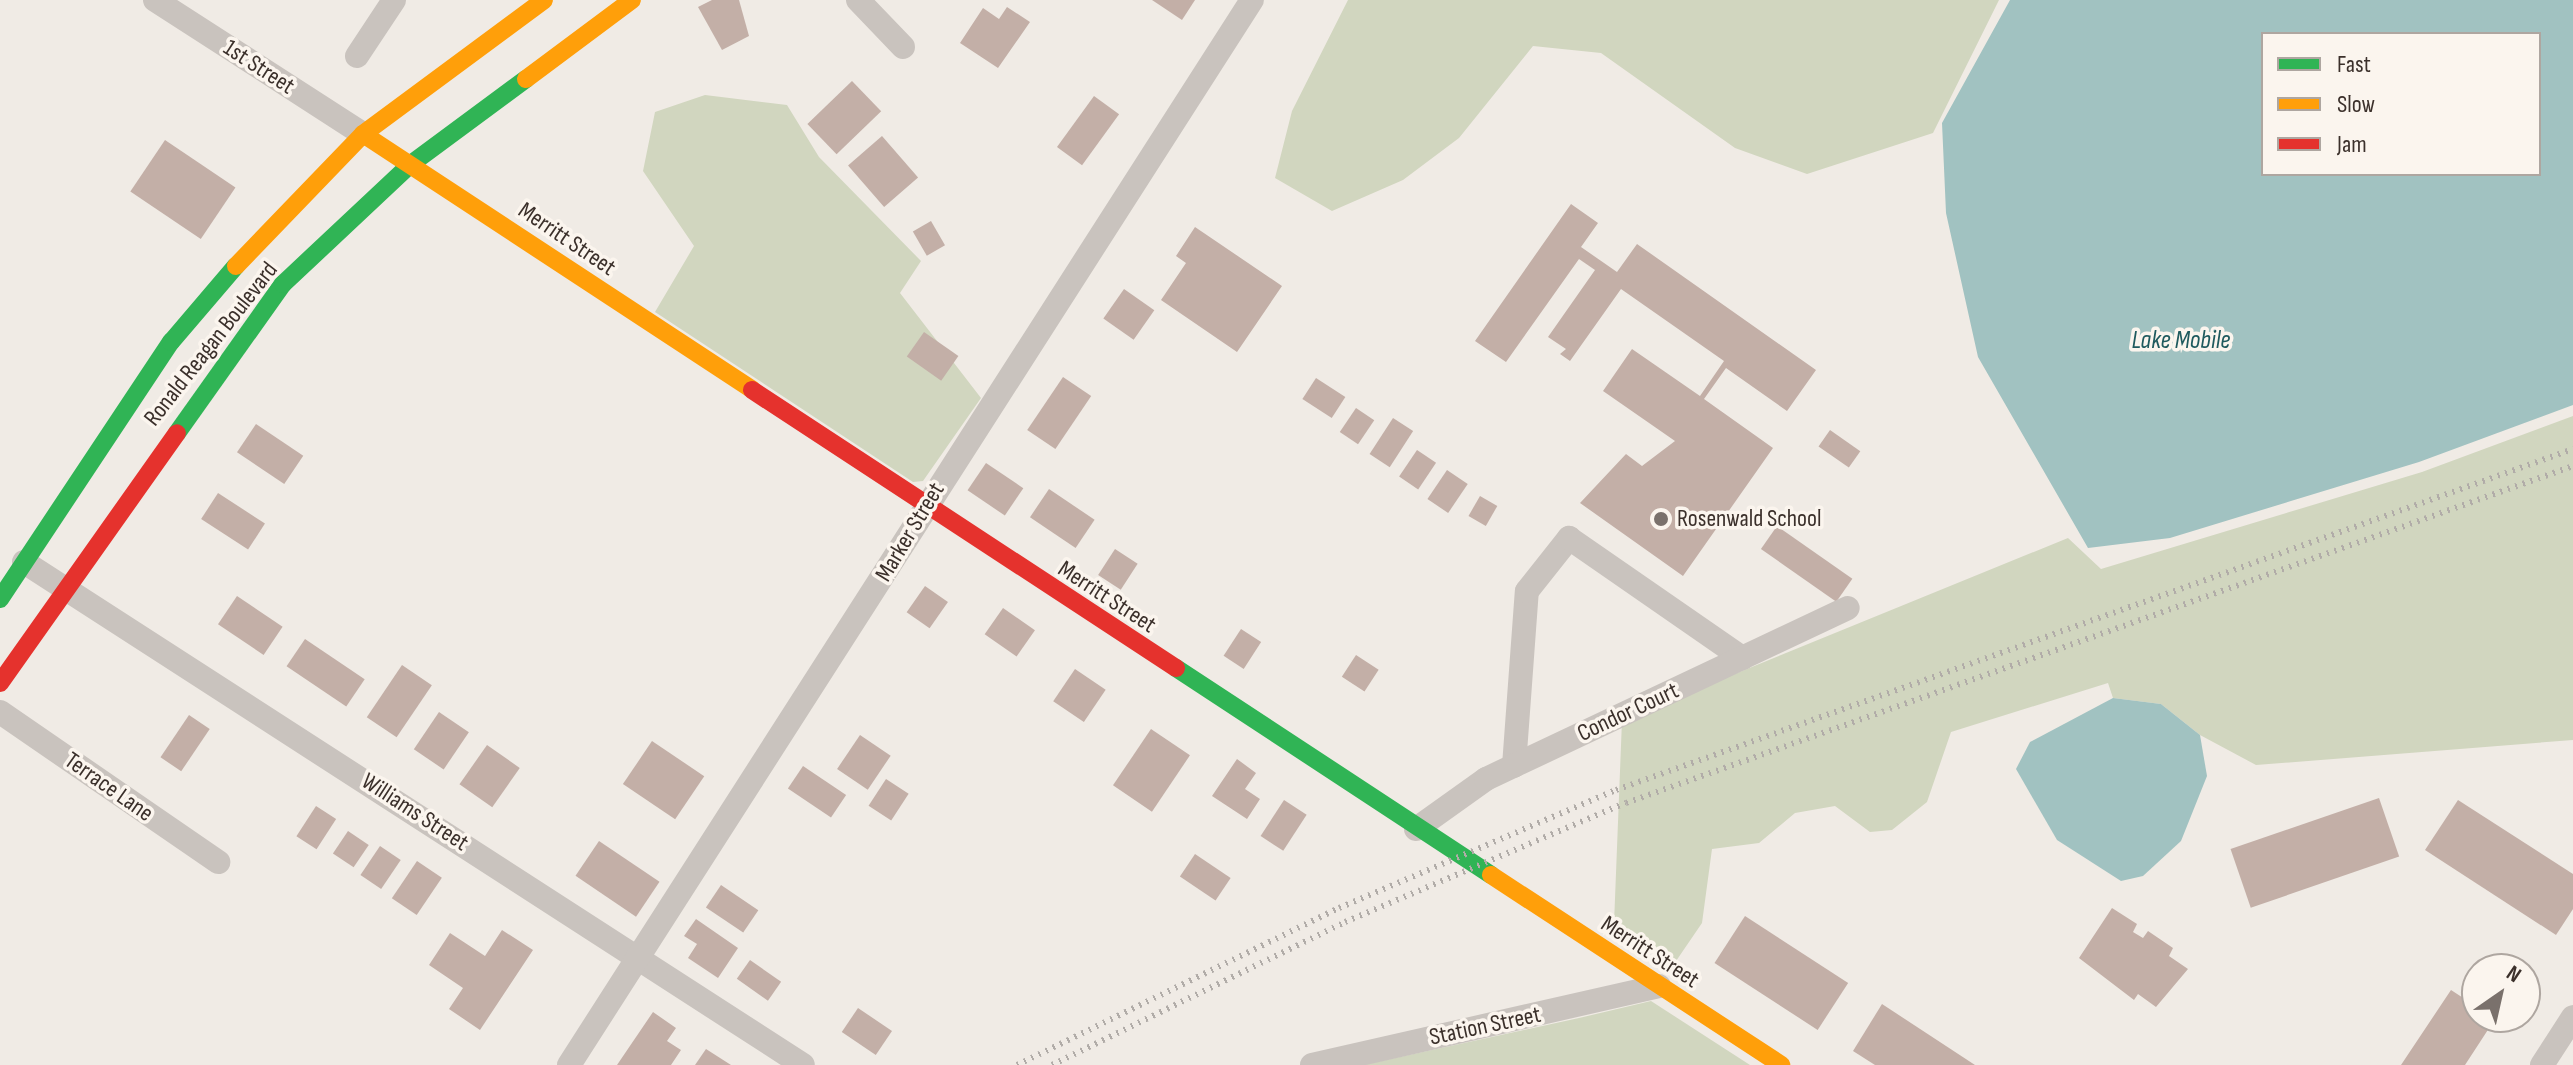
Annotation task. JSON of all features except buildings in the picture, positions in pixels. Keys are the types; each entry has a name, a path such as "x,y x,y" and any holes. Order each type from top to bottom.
{"main road":[{"name":"Ronald Reagan Boulevard","path":"0,599 171,342 272,224 363,134 544,0"},
{"name":"Ronald Reagan Boulevard","path":"0,683 64,586 283,284 411,164 632,0"},
{"name":"Merritt Street","path":"363,134 923,506 1781,1065"}],"street":[{"name":"1st Street","path":"155,0 363,134"},
{"path":"357,56 394,0"},
{"path":"858,0 903,47"},
{"name":"Marker Street","path":"569,1065 923,506 1252,0"},
{"path":"1514,766 1527,591 1569,538 1742,658"},
{"name":"Williams Street","path":"24,562 803,1065"},
{"name":"Condor Court","path":"1416,829 1514,766 1848,608"},
{"name":"Terrace Lane","path":"0,712 218,862"},
{"name":"Station Street","path":"1312,1065 1659,986"},
{"path":"2542,1065 2573,1017"}],"green space":[{"path":"1348,0 1999,0 1933,133 1807,174 1735,148 1601,53 1533,46 1459,138 1403,180 1332,211 1275,178 1292,111"},
{"path":"705,95 787,105 819,157 921,261 900,293 981,398 923,481 913,482 655,312 694,246 643,171 655,112"},
{"path":"2573,416 2573,740 2256,765 2200,735 2161,704 2113,698 2108,683 1951,732 1927,802 1892,830 1870,832 1835,806 1795,813 1759,843 1712,849 1702,923 1674,964 1614,924 1622,720 2068,538 2101,569 2422,472"},
{"path":"1651,1001 1750,1065 1363,1065 1579,1018"}],"water":[{"name":"Lake Mobile","path":"2010,0 2573,0 2573,405 2419,462 2170,538 2088,548 1978,357 1946,213 1942,123"},
{"path":"2113,698 2161,704 2200,735 2207,776 2181,841 2143,876 2121,881 2057,840 2016,769 2030,742"}],"railway":[{"path":"1017,1065 1339,908 1616,790 2573,449"},
{"path":"1052,1065 1345,922 1626,803 2573,466"}],"traffic: fast":[{"path":"177,433 283,284 411,164 526,79"},
{"path":"0,599 171,342 236,266"},
{"path":"1176,668 1491,875"}],"traffic: slow":[{"path":"236,266 363,134 544,0"},
{"path":"526,79 632,0"},
{"path":"363,134 752,390"},
{"path":"1491,875 1781,1065"}],"traffic: jam":[{"path":"752,390 1176,668"},
{"path":"0,683 177,433"}],"place":[{"name":"Rosenwald School","path":"1661,519"}]}
